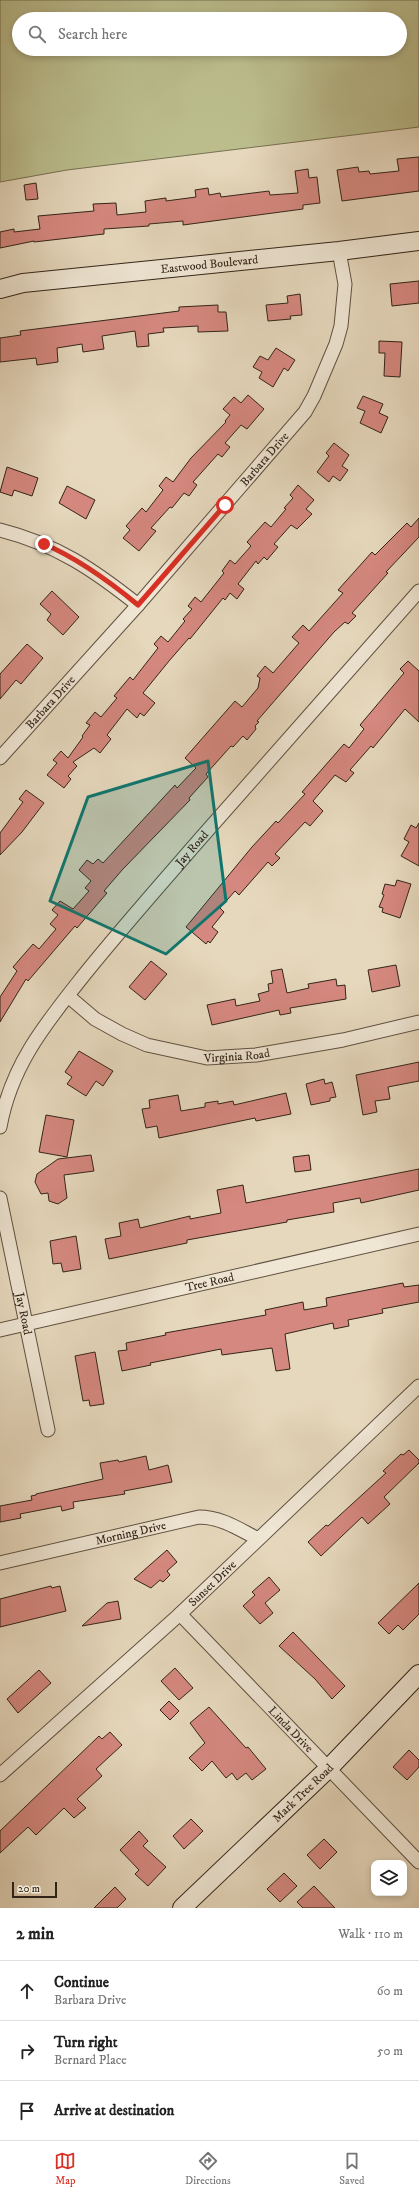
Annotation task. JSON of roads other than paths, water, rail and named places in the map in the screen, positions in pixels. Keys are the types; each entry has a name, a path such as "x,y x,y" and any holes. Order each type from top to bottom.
{"street":[{"name":"Eastwood Boulevard","path":"0,289 31,282 339,251 419,241"},
{"name":"Barbara Drive","path":"0,758 138,605 304,412 314,396 336,344 341,326 345,284 339,251"},
{"path":"0,530 17,534 68,555 110,582 138,605"},
{"name":"Jay Road","path":"0,1127 3,1111 26,1056 39,1031 117,934 419,591"},
{"name":"Virginia Road","path":"68,996 95,1019 122,1034 147,1045 207,1058 256,1055 343,1040 419,1022"},
{"name":"Jay Road","path":"0,1198 48,1430"},
{"name":"Tree Road","path":"0,1330 157,1292 419,1234"},
{"name":"Sunset Drive","path":"0,1775 180,1614 419,1386"},
{"name":"Morning Drive","path":"0,1563 199,1516 210,1517 226,1522 258,1539"},
{"name":"Linda Drive","path":"180,1614 419,1862"},
{"name":"Mark Tree Road","path":"182,1908 328,1768 419,1674"}]}
